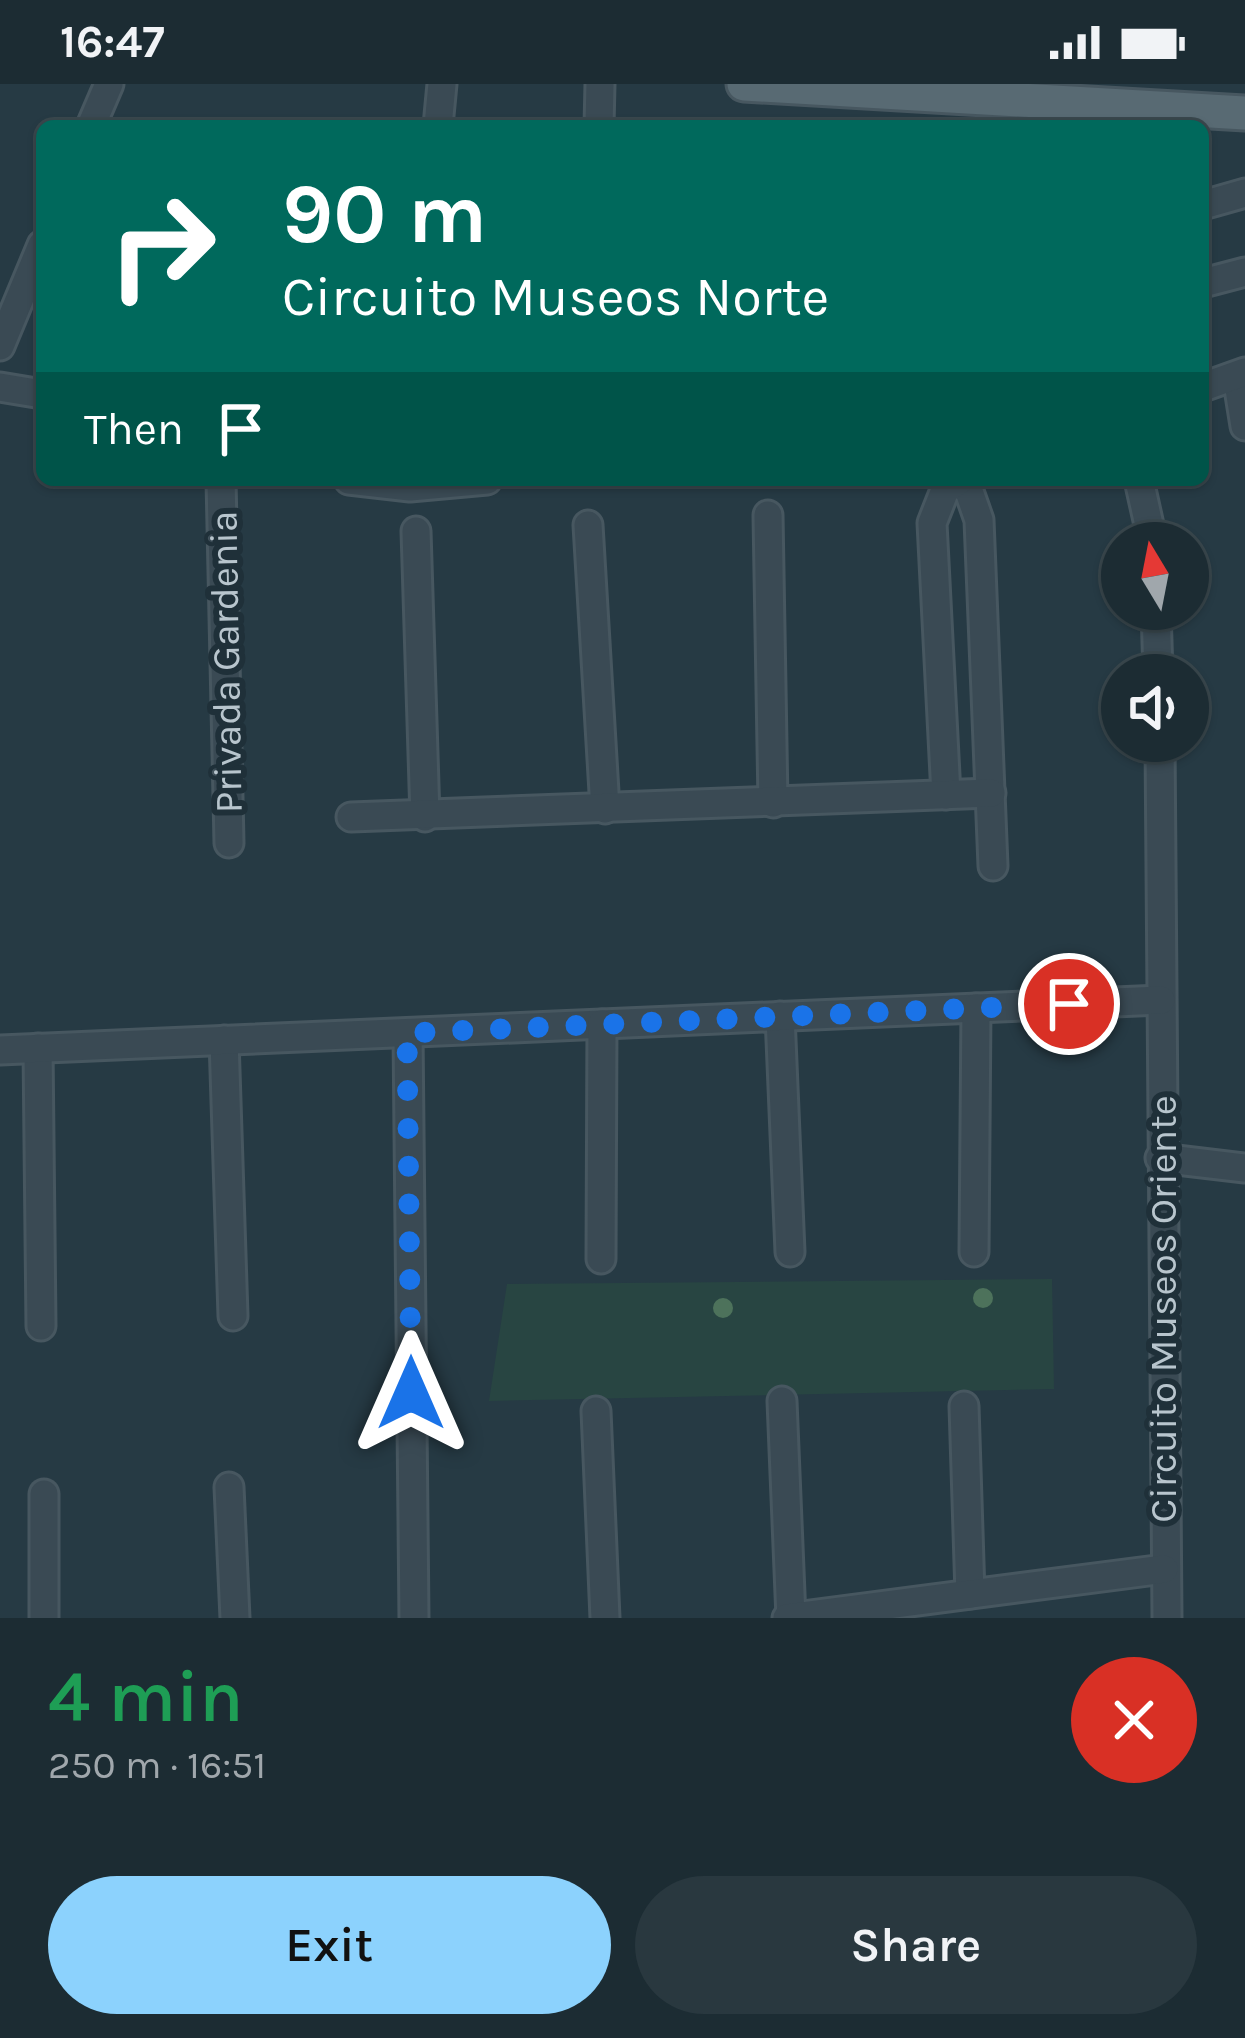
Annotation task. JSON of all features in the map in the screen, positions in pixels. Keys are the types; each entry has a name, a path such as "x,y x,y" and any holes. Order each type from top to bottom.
{"main road":[{"path":"744,84 1029,92 1086,115 1245,113"}],"street":[{"path":"94,120 109,84"},
{"path":"439,120 442,84"},
{"path":"599,120 600,84"},
{"path":"1209,203 1245,193"},
{"path":"0,346 36,259"},
{"path":"1209,281 1245,272"},
{"path":"1209,386 1241,374 1245,426"},
{"path":"0,388 36,393"},
{"name":"Privada Gardenia","path":"221,486 229,843"},
{"path":"946,794 932,523 934,506 956,486"},
{"path":"965,486 979,520 992,866"},
{"path":"1139,486 1148,522"},
{"path":"768,515 773,802"},
{"path":"588,524 605,809"},
{"path":"416,531 424,817"},
{"name":"Circuito Museos Oriente","path":"1160,762 1167,1618"},
{"path":"351,817 991,793"},
{"path":"0,1050 1161,1000"},
{"path":"974,1252 976,1008"},
{"path":"779,1016 790,1252"},
{"path":"601,1259 602,1024"},
{"path":"407,1033 414,1618"},
{"path":"224,1040 233,1316"},
{"path":"38,1048 41,1326"},
{"path":"1160,1158 1245,1168"},
{"path":"782,1401 789,1618 1164,1569"},
{"path":"964,1406 970,1594"},
{"path":"596,1411 604,1618"},
{"path":"229,1487 235,1618"},
{"path":"44,1494 44,1618"}],"green space":[{"path":"1052,1279 1054,1389 489,1401 507,1284"}],"route":[{"path":"411,1393 407,1033 1069,1004"}]}
